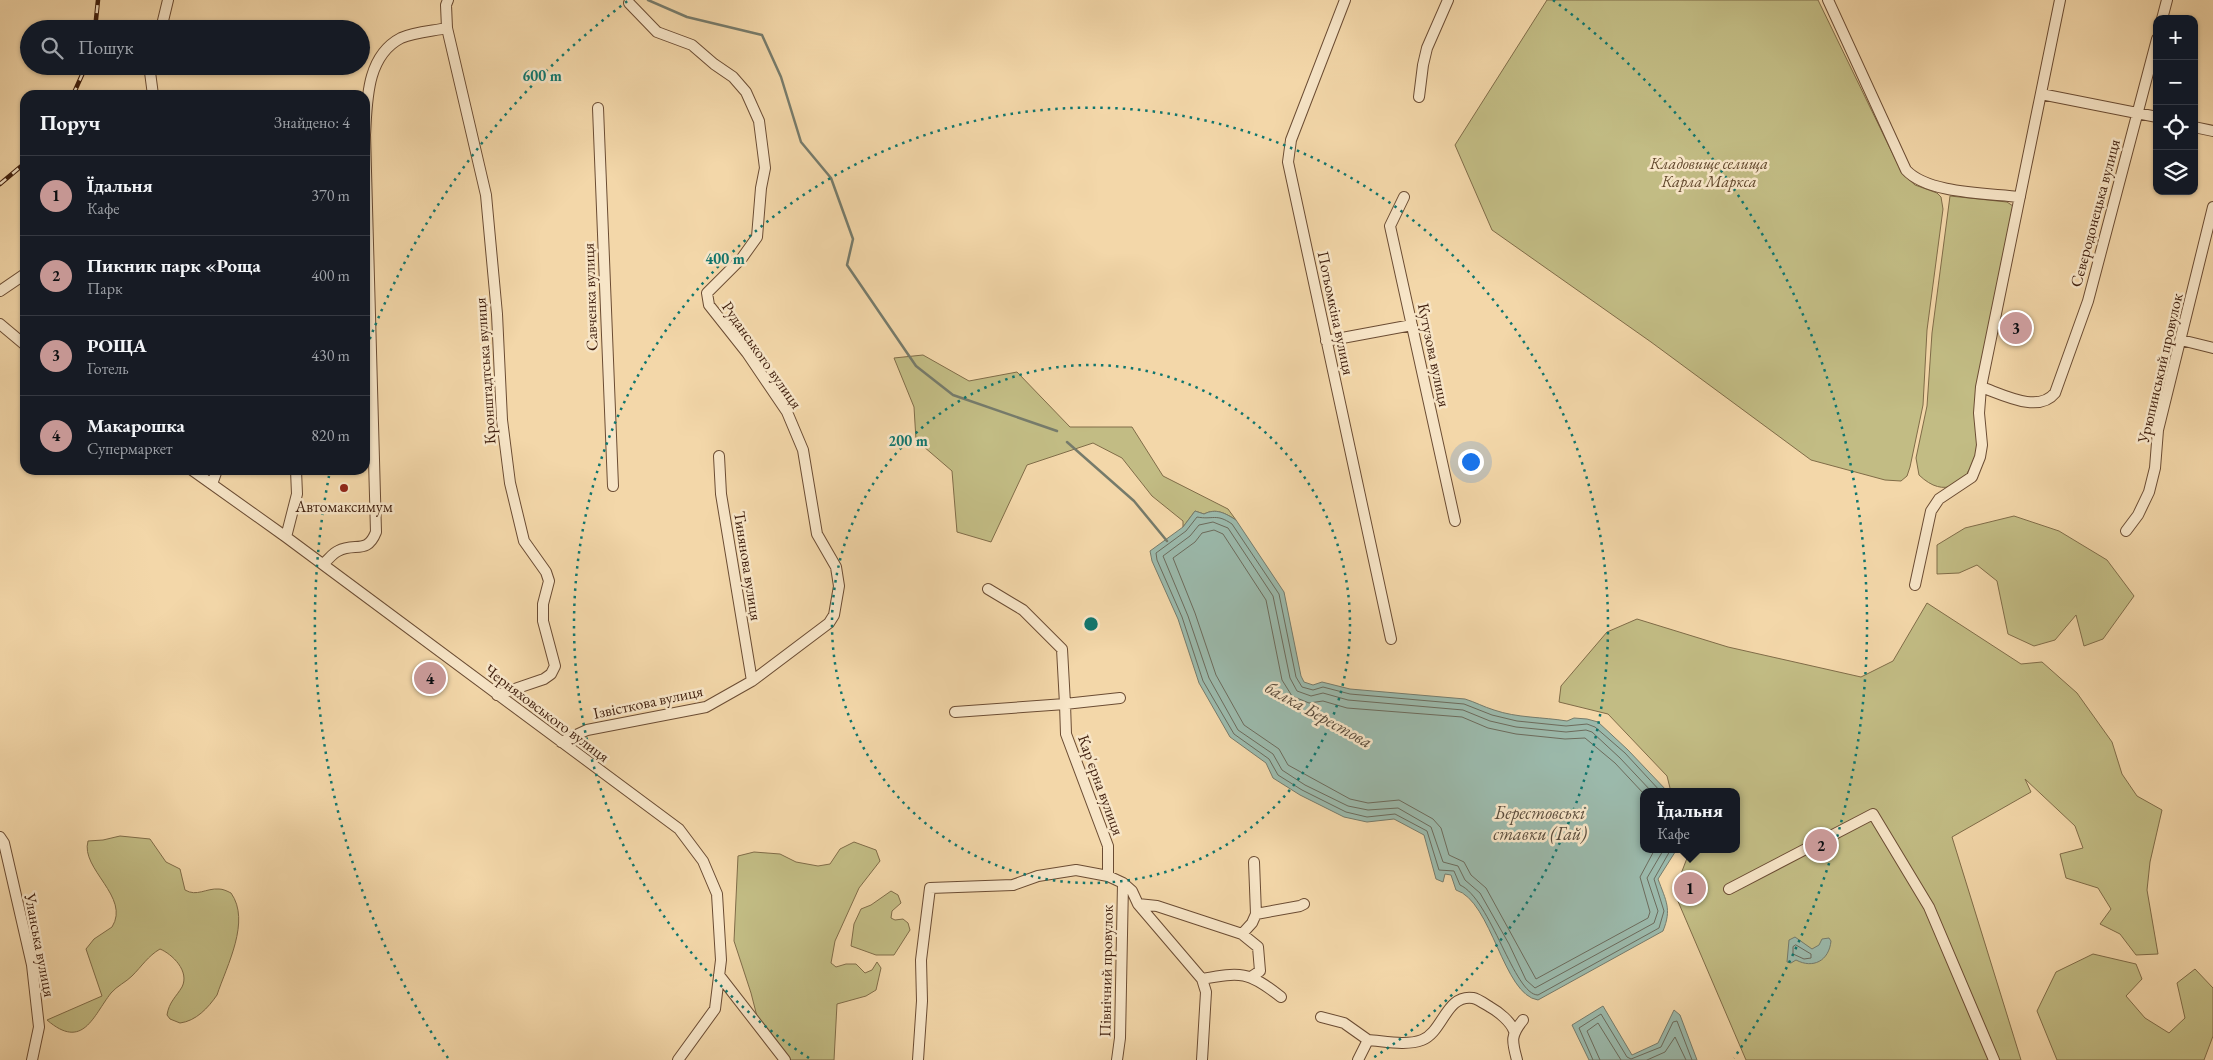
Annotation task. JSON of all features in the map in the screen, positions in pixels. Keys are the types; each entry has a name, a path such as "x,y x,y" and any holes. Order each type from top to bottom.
{"street":[{"path":"163,20 168,0"},
{"name":"Кронштадтська вулиця","path":"448,0 446,5 447,28 486,195 497,314 502,420 510,482 524,541 546,572 549,581 543,604 543,621 555,666 551,674 544,679 497,695"},
{"name":"Потьомкіна вулиця","path":"1345,0 1291,140 1288,162 1391,639"},
{"path":"1419,97 1423,65 1428,48 1448,0"},
{"path":"1828,0 1906,170 1911,176 1922,182 1948,188 2020,197"},
{"path":"1915,585 1931,511 1939,499 1972,477 1980,457 1982,445 1979,413 1981,387 2060,0"},
{"path":"2163,15 2167,0"},
{"name":"Руданського вулиця","path":"628,3 657,32 692,45 714,64 734,77 746,92 759,121 765,168 758,212 757,237 742,258 707,293 709,304 787,412 803,450 815,527 836,566 839,586 834,615"},
{"path":"368,90 383,52 402,38 447,28"},
{"name":"Сєвєродонецька вулиця","path":"1981,387 2033,403 2051,398 2055,393 2088,301 2153,54"},
{"path":"150,75 152,90"},
{"path":"2041,94 2153,116"},
{"name":"Савченка вулиця","path":"598,108 613,486"},
{"path":"2198,128 2213,132"},
{"name":"Кутузова вулиця","path":"1404,197 1390,226 1455,521"},
{"name":"Урюпинський провулок","path":"2126,531 2138,515 2149,492 2154,468 2158,430 2213,206"},
{"path":"0,291 20,277"},
{"path":"323,564 339,550 365,546 372,542 376,532 370,315"},
{"path":"0,324 20,341"},
{"path":"1326,341 1412,325"},
{"path":"2181,340 2213,348"},
{"name":"Тинянова вулиця","path":"719,456 721,494 752,681"},
{"name":"Черняховського вулиця","path":"199,475 323,564 679,829 703,861 717,894 721,954 715,1009 678,1060"},
{"path":"212,484 215,475"},
{"path":"286,537 297,494 296,475"},
{"name":"Кар'єрна вулиця","path":"988,589 1023,610 1062,649 1066,734 1108,846 1108,876"},
{"name":"Iзвiсткова вулиця","path":"561,742 588,730 706,707 752,681 829,623 834,615"},
{"path":"955,712 1120,698"},
{"path":"1729,888 1873,814 1928,907 1994,1060"},
{"name":"Уланська вулиця","path":"0,837 4,843 32,965 39,1027 32,1060"},
{"path":"1242,934 1252,923 1256,914 1254,862"},
{"path":"918,1060 922,1002 921,960 930,888 1013,886 1038,876 1076,870 1108,876 1123,883 1132,891 1138,904 1202,979 1206,992 1202,1060"},
{"name":"Північний провулок","path":"1117,1060 1120,1038 1123,883"},
{"path":"1138,904 1157,906 1242,934 1258,947 1260,971 1251,977"},
{"path":"1256,914 1304,904"},
{"path":"1202,979 1236,973 1251,977 1281,997"},
{"path":"720,975 785,1060"},
{"path":"1322,1017 1344,1023 1368,1040 1410,1042 1423,1040 1434,1030 1451,1006 1460,1000 1474,998 1493,1009 1512,1025 1514,1031 1512,1044 1517,1060"},
{"path":"1514,1031 1523,1020"},
{"path":"1358,1060 1368,1040"}],"green space":[{"name":"Кладовище селища Карла Маркса","path":"1547,0 1818,0 1902,173 1915,185 1937,193 1941,197 1943,209 1927,330 1923,405 1910,467 1907,476 1901,481 1885,480 1811,460 1651,342 1492,230 1455,145"},
{"path":"1950,196 2007,202 2013,206 1976,455 1967,474 1954,485 1946,487 1929,483 1919,475 1916,458 1927,406 1932,333"},
{"path":"923,355 969,381 1017,372 1070,427 1132,427 1163,476 1228,509 1236,520 1220,512 1213,511 1204,514 1195,511 1183,527 1183,521 1152,496 1122,458 1093,443 1027,465 991,542 957,532 952,471 916,440 914,407 894,358"},
{"path":"2014,516 2059,531 2107,560 2134,596 2103,639 2084,646 2076,615 2055,640 2034,646 2008,634 1997,581 1977,565 1959,573 1937,574 1937,545 1965,528"},
{"path":"1927,603 2021,664 2042,662 2077,693 2112,742 2122,774 2137,796 2162,810 2150,862 2147,890 2158,954 2136,955 2120,934 2100,924 2111,909 2098,888 2066,878 2060,854 2083,848 2075,826 2025,779 2031,792 1952,837 2021,1060 1746,1060 1674,892 1689,853 1740,853 1740,788 1670,788 1667,776 1608,714 1559,702 1561,686 1607,632 1637,619 1728,647 1861,677 1893,661"},
{"path":"120,836 150,839 166,862 180,869 185,890 194,893 220,889 231,893 237,904 239,917 238,930 231,957 217,995 206,1009 191,1020 180,1023 170,1019 167,1015 171,1003 182,987 184,975 174,959 160,949 130,978 111,993 86,1027 70,1032 59,1029 47,1020 102,996 86,949 94,939 112,927 116,916 111,894 91,862 88,852 88,841"},
{"path":"854,842 876,850 880,861 859,888 835,941 831,963 836,967 856,964 865,973 872,970 877,962 881,968 876,990 866,996 837,1004 834,1060 782,1060 760,1028 734,941 738,856 754,852 780,854 796,862 818,866 830,864 840,849"},
{"path":"891,891 898,895 901,903 892,911 891,918 895,920 903,919 908,923 910,930 894,955 876,955 851,946 854,924 861,909 871,905"},
{"path":"2093,954 2136,964 2142,979 2126,996 2145,1018 2169,1033 2185,1018 2177,983 2195,969 2213,988 2213,1036 2204,1060 2057,1060 2037,1011 2056,972"}],"water":[{"name":"Берестовські ставки (Гай)","path":"1195,511 1204,514 1213,511 1220,512 1236,520 1284,592 1301,676 1304,682 1313,685 1322,682 1350,689 1465,699 1512,715 1567,721 1574,718 1587,719 1598,722 1664,788 1640,788 1640,853 1674,853 1658,879 1667,905 1667,917 1663,931 1538,1000 1526,994 1515,982 1479,911 1468,898 1456,890 1451,875 1445,874 1443,882 1436,879 1424,835 1394,819 1367,822 1344,817 1300,795 1273,778 1266,763 1230,737 1199,683 1178,619 1152,561 1150,551 1183,527"},
{"path":"1795,937 1812,949 1819,945 1822,939 1829,938 1831,941 1830,948 1824,958 1814,963 1802,963 1796,960 1791,963 1787,962 1789,940"},
{"path":"1603,1006 1632,1055 1658,1043 1674,1010 1680,1015 1697,1060 1589,1060 1572,1025"}],"waterway":[{"name":"балка Берестова","path":"648,0 687,17 762,35 781,77 801,142 831,178 853,239 847,265 916,366 953,395 1057,431"},
{"name":"балка Берестова","path":"1067,442 1134,501 1167,541"}],"railway":[{"path":"96,20 98,0"},
{"path":"75,90 82,75"},
{"path":"0,184 20,167"}],"place":[{"name":"РОЩА","path":"2016,328"},
{"name":"Автомаксимум","path":"344,488"},
{"name":"Макарошка","path":"430,678"},
{"name":"Пикник парк «Роща","path":"1821,845"},
{"name":"Їдальня","path":"1690,888"}]}
